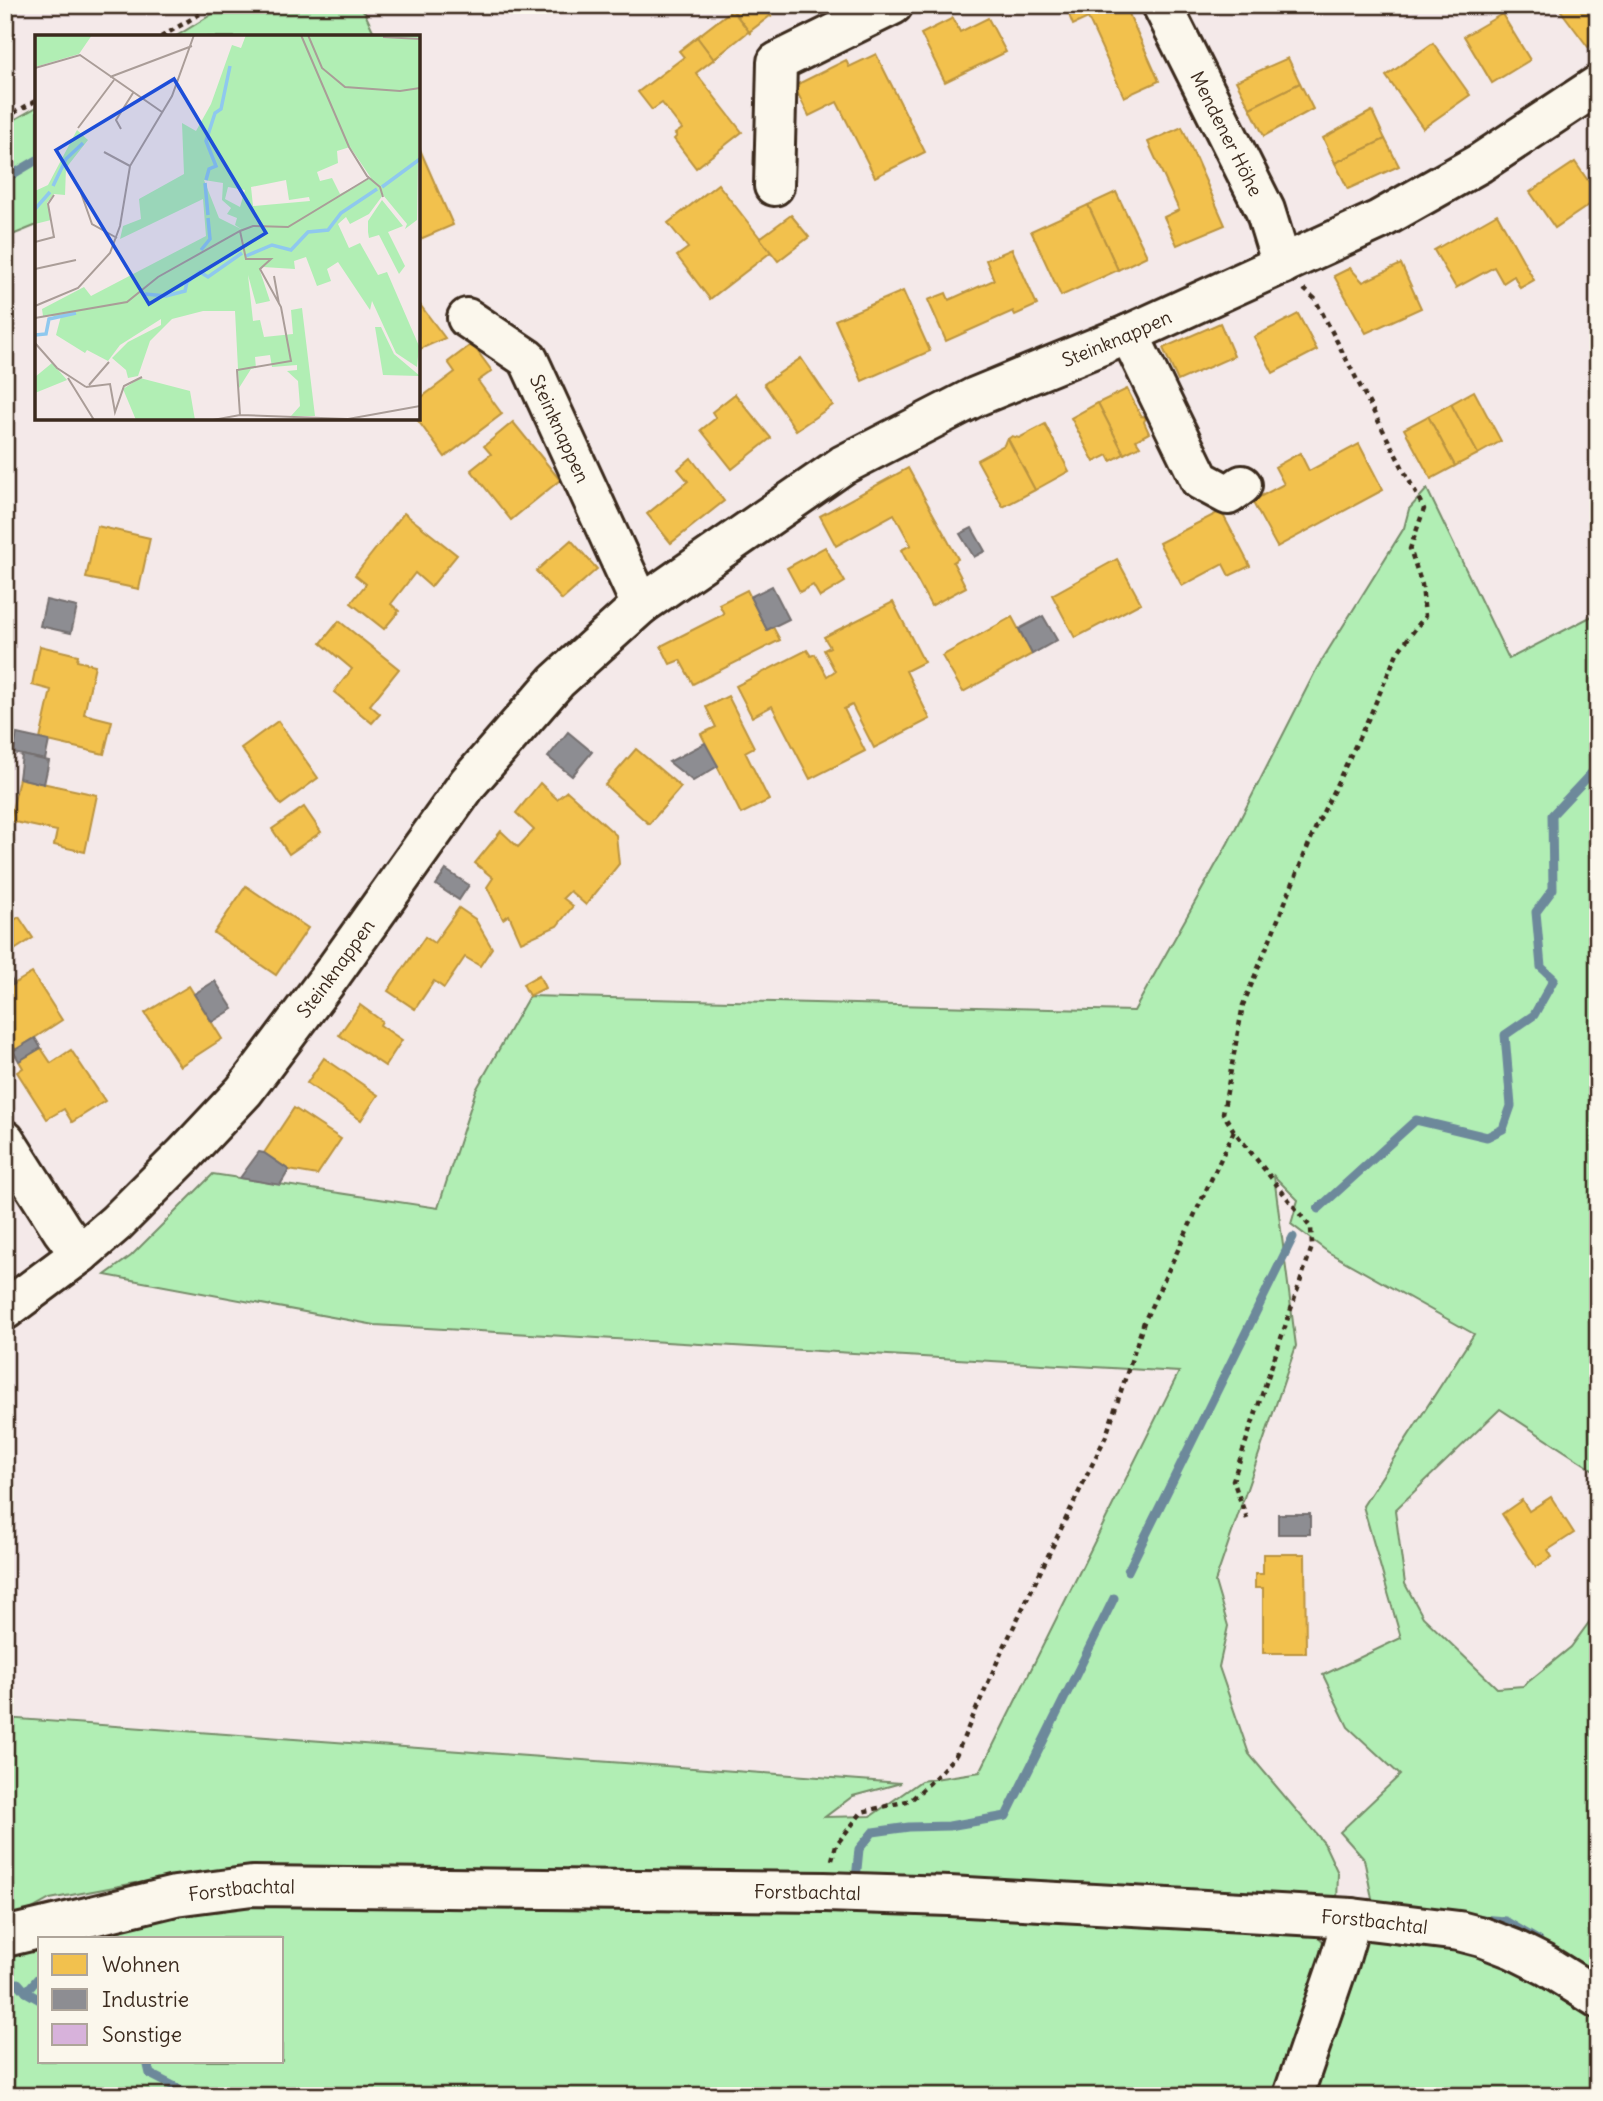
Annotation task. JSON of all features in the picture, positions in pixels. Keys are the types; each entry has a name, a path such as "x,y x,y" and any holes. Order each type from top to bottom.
{"street":[{"path":"774,186 777,62 892,5"},
{"name":"Mendener Höhe","path":"1162,5 1265,209 1282,265"},
{"name":"Steinknappen","path":"5,1310 80,1254 116,1223 244,1090 332,974 468,783 557,681 642,605 843,465 975,397 1129,334 1379,220 1480,163 1598,85"},
{"name":"Steinknappen","path":"467,318 528,359 642,605"},
{"path":"1129,334 1200,480 1228,495 1242,485"},
{"path":"5,1140 80,1254"},
{"name":"Forstbachtal","path":"5,1937 175,1896 252,1886 962,1896 1352,1918 1459,1931 1513,1949 1547,1966 1598,1998"},
{"path":"1293,2096 1352,1918"}],"path":[{"path":"165,35 211,7"},
{"path":"5,117 35,101"},
{"path":"1247,1519 1233,1480 1312,1247 1311,1228 1234,1131 1223,1113 1243,1005 1315,829 1397,653 1425,616 1422,585 1410,549 1424,509 1315,299 1282,265"},
{"path":"825,1892 836,1845 862,1812 911,1800 956,1755 1008,1639 1106,1436 1144,1322 1234,1131"}],"green space":[{"path":"227,5 361,5 375,35 178,35"},
{"path":"35,108 35,226 5,238 5,125"},
{"path":"1427,489 1509,659 1598,613 1598,1473 1500,1409 1395,1510 1405,1584 1423,1617 1497,1688 1523,1686 1571,1647 1598,1610 1598,2096 5,2096 5,1954 38,1941 38,2062 284,2062 284,1937 50,1937 143,1918 136,1883 50,1899 5,1924 5,1718 901,1783 853,1796 825,1817 871,1816 921,1781 980,1772 1179,1372 375,1325 105,1275 131,1256 213,1174 438,1208 476,1090 529,996 1134,1011 1228,843 1317,668 1404,528 1409,509","holes":["1274,1176 1298,1200 1291,1224 1328,1252 1474,1334 1363,1506 1401,1638 1323,1675 1348,1727 1400,1775 1340,1832 1364,1859 1374,1908 1339,1958 1309,1927 1337,1902 1338,1873 1324,1843 1249,1754 1219,1667 1228,1626 1215,1582 1296,1346"]}],"building: Wohnen":[{"path":"739,5 763,5 772,17 749,32 733,10"},
{"path":"1065,5 1125,5 1159,81 1124,97 1088,18 1073,25"},
{"path":"1569,5 1598,5 1598,40 1588,47 1561,11"},
{"path":"732,10 751,34 748,32 714,59 715,61 697,37"},
{"path":"1502,14 1530,60 1492,83 1464,36"},
{"path":"953,18 960,32 988,18 1006,52 945,82 921,34"},
{"path":"697,37 715,61 696,73 742,132 696,168 674,139 677,136 675,134 682,129 662,103 652,110 638,92 684,57 679,51"},
{"path":"1433,43 1470,95 1423,128 1386,76"},
{"path":"876,54 925,152 875,177 837,102 809,116 794,86 846,60 849,67"},
{"path":"1288,58 1300,83 1250,108 1236,81"},
{"path":"1300,83 1313,109 1264,136 1250,108"},
{"path":"1372,111 1385,139 1335,163 1323,138"},
{"path":"1182,127 1225,225 1177,245 1164,217 1179,210 1148,142"},
{"path":"1385,139 1399,166 1348,189 1335,163"},
{"path":"420,150 453,225 420,239"},
{"path":"1575,162 1598,195 1598,199 1555,228 1530,192"},
{"path":"718,184 771,252 710,299 677,256 688,248 668,223"},
{"path":"1116,192 1147,256 1118,270 1088,205"},
{"path":"1088,205 1118,270 1061,296 1031,231"},
{"path":"1497,214 1534,280 1520,288 1514,276 1503,283 1494,267 1456,288 1434,250"},
{"path":"791,215 809,237 778,261 760,238"},
{"path":"1012,249 1037,305 1015,315 1013,311 946,341 928,300 946,293 949,300 994,280 986,260"},
{"path":"1401,264 1421,308 1366,333 1334,276 1350,268 1363,282"},
{"path":"903,291 930,351 862,381 835,320"},
{"path":"420,305 445,338 420,349"},
{"path":"1298,314 1317,350 1273,373 1254,337"},
{"path":"1220,323 1234,356 1178,381 1163,348"},
{"path":"472,344 492,371 478,381 502,414 445,457 417,420 420,420 420,398 455,372 448,362"},
{"path":"801,358 833,405 796,430 764,384"},
{"path":"1127,389 1141,416 1146,417 1144,422 1149,433 1136,440 1140,446 1124,454 1098,403"},
{"path":"1474,391 1501,441 1478,454 1451,404"},
{"path":"735,394 771,438 732,469 701,430 716,418 712,412"},
{"path":"1098,403 1124,454 1111,461 1108,455 1094,462 1071,418"},
{"path":"1451,404 1478,454 1455,466 1428,416"},
{"path":"1428,416 1455,466 1431,479 1404,429"},
{"path":"513,422 560,480 511,520 471,470 491,454 484,446"},
{"path":"1045,424 1069,471 1035,490 1008,439 1012,436 1019,438"},
{"path":"1008,439 1035,490 1003,507 977,460 1004,445"},
{"path":"1359,444 1383,490 1277,547 1252,501 1284,484 1275,467 1300,453 1309,471"},
{"path":"691,458 724,501 671,543 647,514 688,481 678,469"},
{"path":"908,468 958,559 953,562 966,587 931,606 901,550 911,545 894,514 836,546 820,516"},
{"path":"1221,511 1250,566 1229,576 1223,564 1182,586 1159,543"},
{"path":"404,513 457,555 431,587 415,573 391,604 399,611 384,629 351,603 366,584 355,575"},
{"path":"97,526 150,538 139,589 86,578"},
{"path":"571,540 597,569 562,600 536,571"},
{"path":"825,547 845,582 820,597 813,585 800,592 787,568"},
{"path":"1117,559 1141,603 1075,638 1052,595"},
{"path":"747,590 767,630 773,627 780,640 693,684 680,660 670,664 661,646 724,614 719,604"},
{"path":"893,602 924,662 906,671 930,719 874,748 852,705 844,709 865,751 810,779 772,706 752,717 736,686 807,650 811,656 815,654 827,676 835,671 824,650 830,647 824,637"},
{"path":"1012,617 1032,654 963,692 942,656"},
{"path":"339,621 399,669 370,705 380,714 372,723 334,692 352,669 321,643"},
{"path":"40,646 78,655 77,661 95,665 84,714 112,721 104,754 40,739 51,690 32,685"},
{"path":"728,696 754,747 745,752 769,800 741,814 701,734 716,727 706,707"},
{"path":"278,721 318,778 281,805 241,748"},
{"path":"636,749 681,787 649,824 605,785"},
{"path":"19,778 97,795 85,852 54,845 57,831 10,821"},
{"path":"540,783 557,799 567,791 616,835 619,864 586,905 570,891 563,898 573,906 557,926 521,942 509,915 503,919 487,887 493,878 475,863 501,831 518,847 534,830 516,813"},
{"path":"304,807 321,832 289,854 272,829"},
{"path":"246,886 308,928 276,975 214,933"},
{"path":"459,908 475,919 492,948 480,966 465,957 444,988 434,981 415,1009 388,991 425,937 434,943"},
{"path":"19,917 33,938 5,956 5,921 8,924"},
{"path":"32,973 62,1020 16,1050 5,1034 5,989"},
{"path":"539,975 545,988 529,996 523,984"},
{"path":"189,986 222,1039 180,1066 145,1013"},
{"path":"360,1005 382,1021 380,1025 402,1040 385,1066 339,1035"},
{"path":"41,1048 51,1063 71,1050 105,1101 72,1122 64,1109 47,1119 17,1072 23,1068 19,1061"},
{"path":"324,1058 378,1095 361,1120 307,1083"},
{"path":"294,1108 341,1139 317,1175 289,1170 264,1153"},
{"path":"1551,1497 1574,1533 1548,1550 1552,1557 1536,1567 1502,1514 1522,1500 1529,1511"},
{"path":"1263,1554 1305,1554 1306,1653 1263,1653 1263,1588 1255,1588 1255,1574 1263,1574"}],"building: Industrie":[{"path":"972,528 985,551 974,557 960,534"},
{"path":"772,586 789,619 767,630 750,597"},
{"path":"46,600 77,607 71,633 40,626"},
{"path":"1043,616 1057,640 1032,654 1019,629"},
{"path":"568,732 592,752 572,776 548,757"},
{"path":"17,734 49,741 45,760 13,753"},
{"path":"705,743 718,766 693,781 669,762"},
{"path":"22,755 49,761 44,784 19,778"},
{"path":"446,870 469,885 459,900 436,885"},
{"path":"7,972 14,984 5,989 5,973"},
{"path":"215,981 233,1009 212,1022 194,994"},
{"path":"35,1038 41,1048 19,1061 13,1051"},
{"path":"259,1152 289,1170 280,1185 240,1178"},
{"path":"1278,1514 1310,1514 1310,1534 1278,1534"}],"building: Sonstige":[{"path":"79,2090 110,2093 110,2096 79,2096"}],"waterway":[{"path":"5,179 35,161"},
{"path":"1318,1209 1416,1120 1487,1137 1503,1129 1511,1106 1505,1035 1534,1015 1554,979 1541,967 1536,912 1553,889 1552,815 1598,766"},
{"path":"1128,1571 1293,1237"},
{"path":"850,1879 856,1879 859,1849 873,1832 909,1827 949,1826 1006,1816 1114,1598"},
{"path":"1481,1919 1505,1921 1539,1941"},
{"path":"26,1992 38,1978"},
{"path":"18,1983 38,1999"},
{"path":"147,2062 150,2074 193,2096"},
{"path":"694,2096 707,2092 710,2096"}]}
